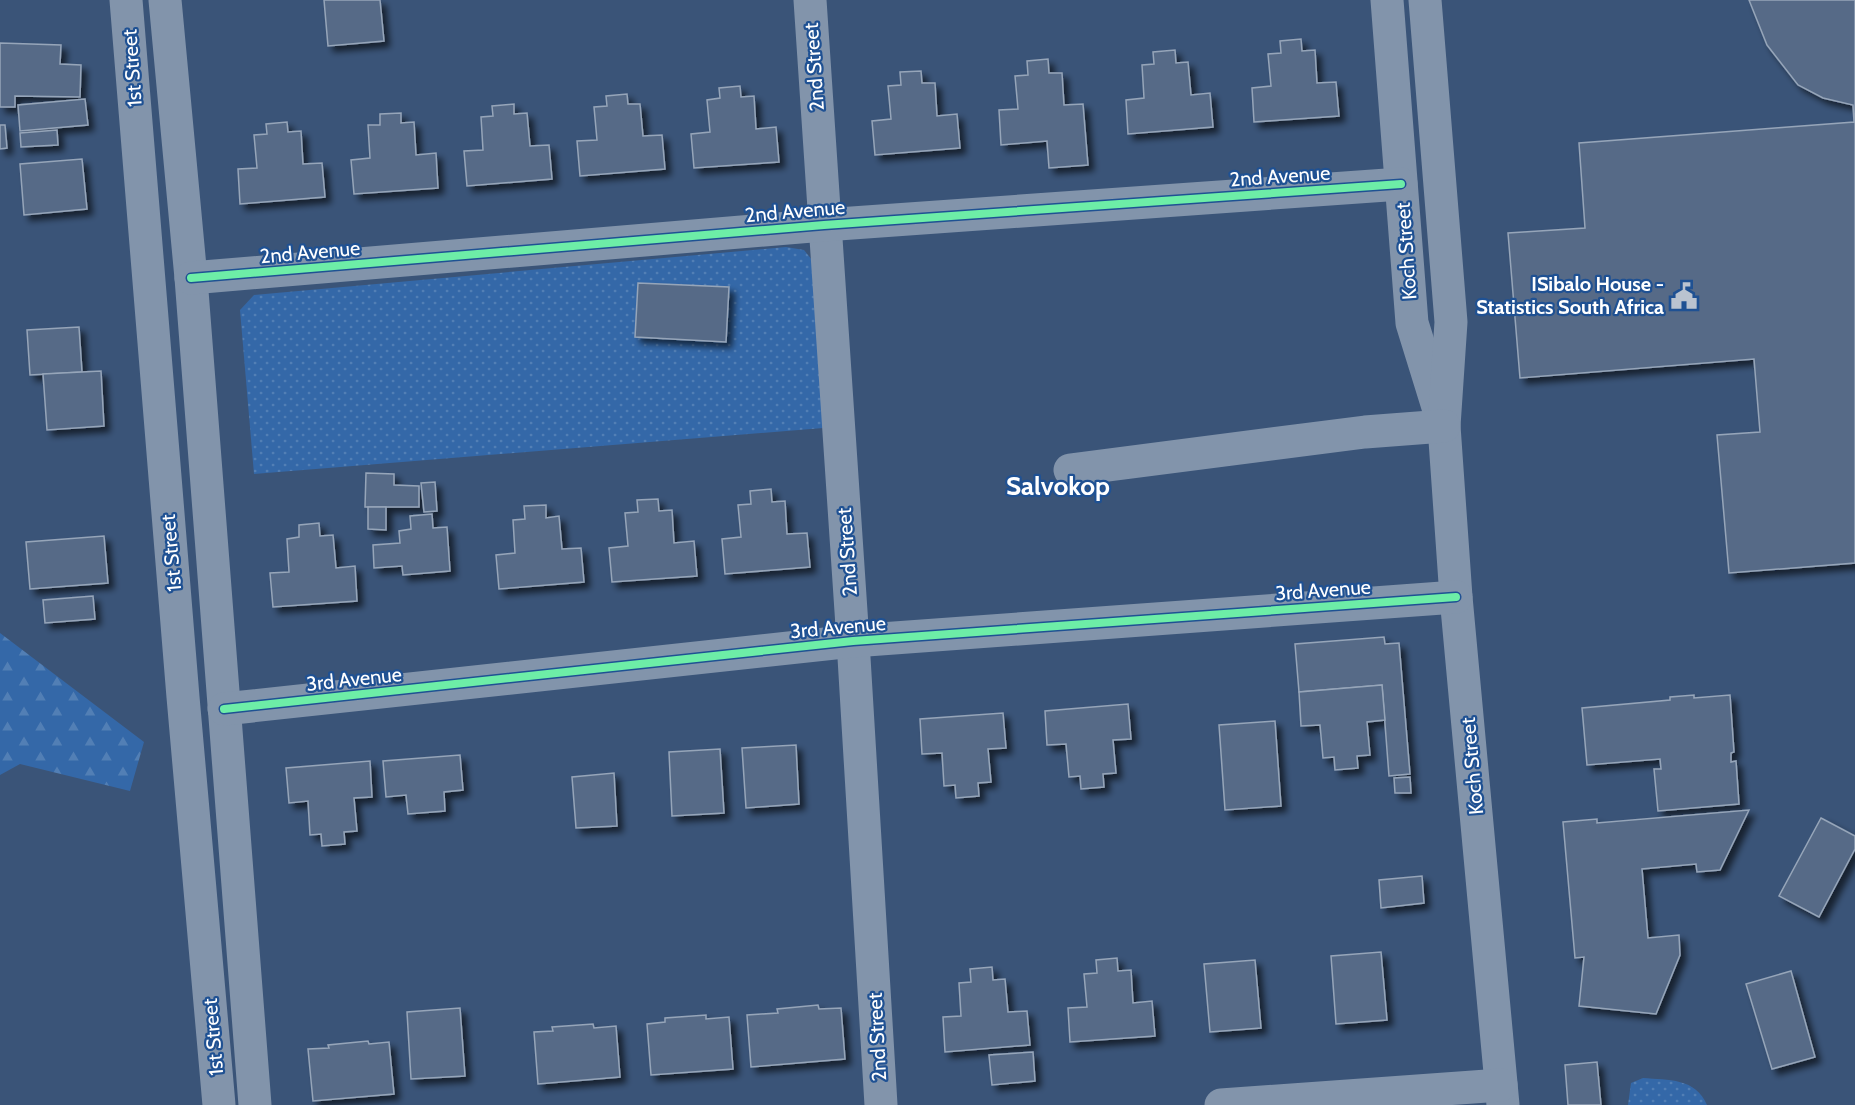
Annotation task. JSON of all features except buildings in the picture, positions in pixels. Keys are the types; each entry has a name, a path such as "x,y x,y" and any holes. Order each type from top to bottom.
{"street":[{"name":"1st Street","path":"126,0 219,1105"},
{"name":"1st Street","path":"165,0 191,278 255,1105"},
{"name":"2nd Street","path":"810,0 853,641 881,1105"},
{"name":"Koch Street","path":"1387,0 1412,323 1444,426"},
{"name":"Koch Street","path":"1425,0 1451,322 1444,426 1456,597 1502,1095"},
{"name":"2nd Avenue","path":"191,278 824,225 1401,184"},
{"path":"1070,470 1365,432 1444,426"},
{"name":"3rd Avenue","path":"224,709 853,641 1456,597"},
{"path":"1221,1105 1502,1095"}],"green space":[{"path":"786,247 804,250 812,260 823,428 254,474 240,310 254,295"},
{"path":"0,633 144,742 130,791 20,764 0,775"},
{"path":"1643,1078 1671,1080 1689,1085 1702,1096 1707,1105 1628,1105 1631,1083"}],"cycle path":[{"path":"191,278 824,225 1401,184"},
{"path":"224,709 853,641 1456,597"}],"place":[{"name":"ISibalo House - Statistics South Africa","path":"1684,296"}],"district":[{"name":"Salvokop","path":"1058,486"}]}
